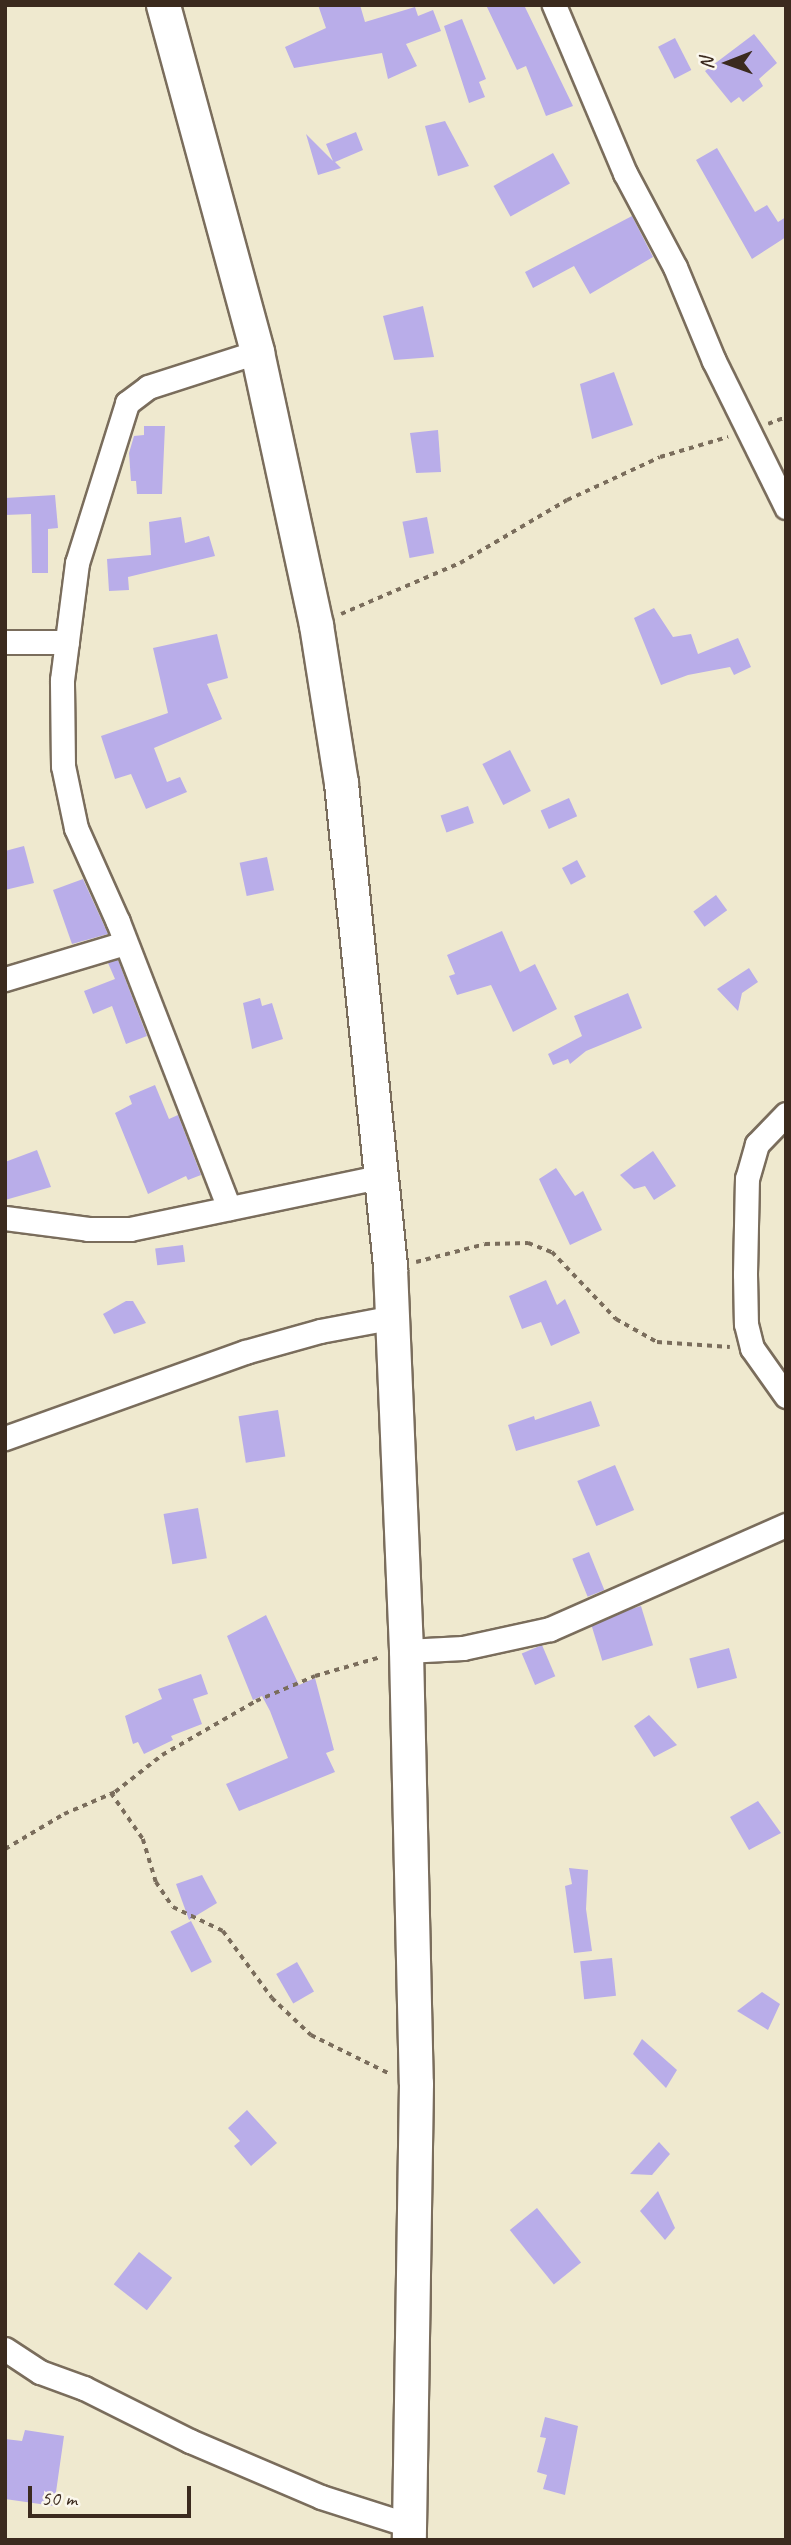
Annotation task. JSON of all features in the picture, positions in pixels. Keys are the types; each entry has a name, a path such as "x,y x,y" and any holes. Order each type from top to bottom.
{"highway":[{"path":"163,5 257,352 316,625 341,783 390,1268 406,1651 416,2083 409,2533"}],"street":[{"path":"554,5 625,173 675,267 748,431 786,507"},
{"path":"229,1208 125,943 76,828 64,766 62,680 77,563 127,402 148,387 257,352"},
{"path":"5,642 67,642"},
{"path":"5,979 125,943"},
{"path":"786,1114 757,1144 747,1178 745,1311 752,1348 786,1396"},
{"path":"5,1218 88,1229 130,1229 379,1177"},
{"path":"5,1438 245,1352 394,1317"},
{"path":"406,1651 463,1648 550,1629 786,1525"},
{"path":"5,2349 40,2372 84,2388 190,2441 409,2533"}],"path":[{"path":"316,625 460,563 568,500 660,457 748,431"},
{"path":"390,1268 485,1244 528,1243 552,1252 617,1319 657,1342 752,1348"},
{"path":"5,1849 64,1814 111,1793 162,1755 256,1701 315,1676 406,1651"},
{"path":"111,1793 143,1839 156,1882 173,1907 223,1931 272,1998 311,2035 374,2068 416,2083"}],"building":[{"path":"318,5 360,5 365,22 415,7 418,16 433,10 441,31 406,44 417,66 388,79 382,53 294,68 285,47 326,28"},
{"path":"486,5 524,5 573,106 546,116 526,66 517,70"},
{"path":"462,19 486,79 479,82 485,97 469,103 444,26"},
{"path":"754,34 777,63 759,79 763,86 743,102 739,97 731,103 705,71"},
{"path":"675,38 691,70 674,79 658,47"},
{"path":"445,121 469,166 438,176 425,126"},
{"path":"356,132 363,150 335,162 341,168 318,175 306,134 333,161 326,144"},
{"path":"717,148 755,212 767,205 778,222 786,217 786,237 752,259 696,160"},
{"path":"553,153 570,184 510,217 494,186"},
{"path":"632,216 653,257 590,294 574,266 533,288 525,272"},
{"path":"423,306 434,357 394,360 383,316"},
{"path":"614,372 633,425 592,439 580,384"},
{"path":"144,426 165,426 162,494 137,494 136,481 131,481 129,453 134,436 144,435"},
{"path":"438,430 441,472 416,473 410,433"},
{"path":"55,495 58,528 48,529 48,573 32,573 31,514 5,515 5,498"},
{"path":"181,517 185,543 209,536 215,556 128,577 129,590 109,591 107,559 151,555 149,522"},
{"path":"427,517 434,553 410,558 402,522"},
{"path":"654,608 673,637 691,634 698,654 738,638 751,667 734,675 730,667 688,675 661,685 634,618"},
{"path":"217,634 228,678 207,684 222,719 154,748 167,782 180,777 187,792 146,809 131,774 115,779 101,736 168,713 153,648"},
{"path":"510,750 531,791 503,805 482,764"},
{"path":"569,798 577,816 549,829 541,811"},
{"path":"468,806 474,823 446,832 441,815"},
{"path":"24,846 34,883 5,890 5,851"},
{"path":"267,857 274,890 247,896 240,863"},
{"path":"577,860 586,877 571,885 562,868"},
{"path":"83,879 108,934 72,944 53,890"},
{"path":"716,895 727,910 705,927 693,911"},
{"path":"502,931 520,972 535,964 557,1009 513,1032 491,985 457,995 449,976 455,974 447,955"},
{"path":"118,960 147,1036 126,1044 112,1006 93,1014 84,991 115,979 108,963"},
{"path":"749,968 758,982 742,993 738,1011 717,989"},
{"path":"628,993 642,1028 586,1051 570,1064 568,1059 553,1065 548,1054 582,1036 574,1016"},
{"path":"260,998 262,1006 272,1003 283,1039 252,1049 243,1003"},
{"path":"155,1085 169,1119 178,1115 201,1175 188,1180 186,1176 148,1194 115,1113 132,1104 129,1096"},
{"path":"37,1150 51,1187 5,1200 5,1162"},
{"path":"653,1151 676,1186 654,1200 645,1186 634,1189 620,1175"},
{"path":"556,1168 575,1196 583,1191 602,1230 570,1245 539,1179"},
{"path":"183,1245 185,1262 157,1265 155,1248"},
{"path":"546,1280 557,1305 565,1299 580,1333 551,1346 541,1322 522,1329 509,1296"},
{"path":"126,1301 133,1301 146,1323 114,1334 103,1314"},
{"path":"591,1401 600,1426 516,1451 508,1425 534,1416 535,1420"},
{"path":"278,1410 285,1456 246,1463 238,1416"},
{"path":"615,1465 634,1510 596,1526 577,1481"},
{"path":"198,1508 207,1558 172,1564 164,1514"},
{"path":"589,1552 604,1590 588,1597 572,1559"},
{"path":"641,1606 653,1645 602,1661 590,1621"},
{"path":"266,1615 299,1685 315,1678 334,1750 326,1753 335,1772 239,1811 226,1784 288,1758 262,1696 253,1700 227,1636"},
{"path":"542,1645 555,1676 535,1685 522,1654"},
{"path":"729,1648 737,1678 697,1689 689,1659"},
{"path":"201,1674 208,1694 193,1699 202,1724 171,1736 173,1740 144,1754 138,1742 133,1744 125,1716 162,1699 158,1689"},
{"path":"649,1715 677,1745 654,1757 634,1726"},
{"path":"758,1801 781,1833 749,1850 730,1817"},
{"path":"569,1868 588,1870 586,1909 592,1951 574,1953 565,1886 572,1884"},
{"path":"202,1875 217,1903 189,1920 176,1884"},
{"path":"191,1921 212,1962 191,1972 171,1931"},
{"path":"612,1958 616,1996 584,1999 580,1961"},
{"path":"297,1962 314,1991 293,2003 276,1974"},
{"path":"762,1992 780,2004 768,2030 737,2011"},
{"path":"642,2039 677,2070 666,2088 633,2054"},
{"path":"247,2110 277,2143 251,2166 234,2146 240,2141 228,2128"},
{"path":"659,2142 670,2154 652,2175 630,2174"},
{"path":"658,2191 675,2228 665,2240 640,2211"},
{"path":"537,2208 581,2262 554,2284 510,2230"},
{"path":"139,2252 172,2278 147,2310 114,2284"},
{"path":"545,2417 578,2426 565,2495 543,2489 547,2475 537,2472 546,2438 540,2437"},
{"path":"25,2430 64,2436 54,2506 5,2499 5,2439 22,2441"}]}
